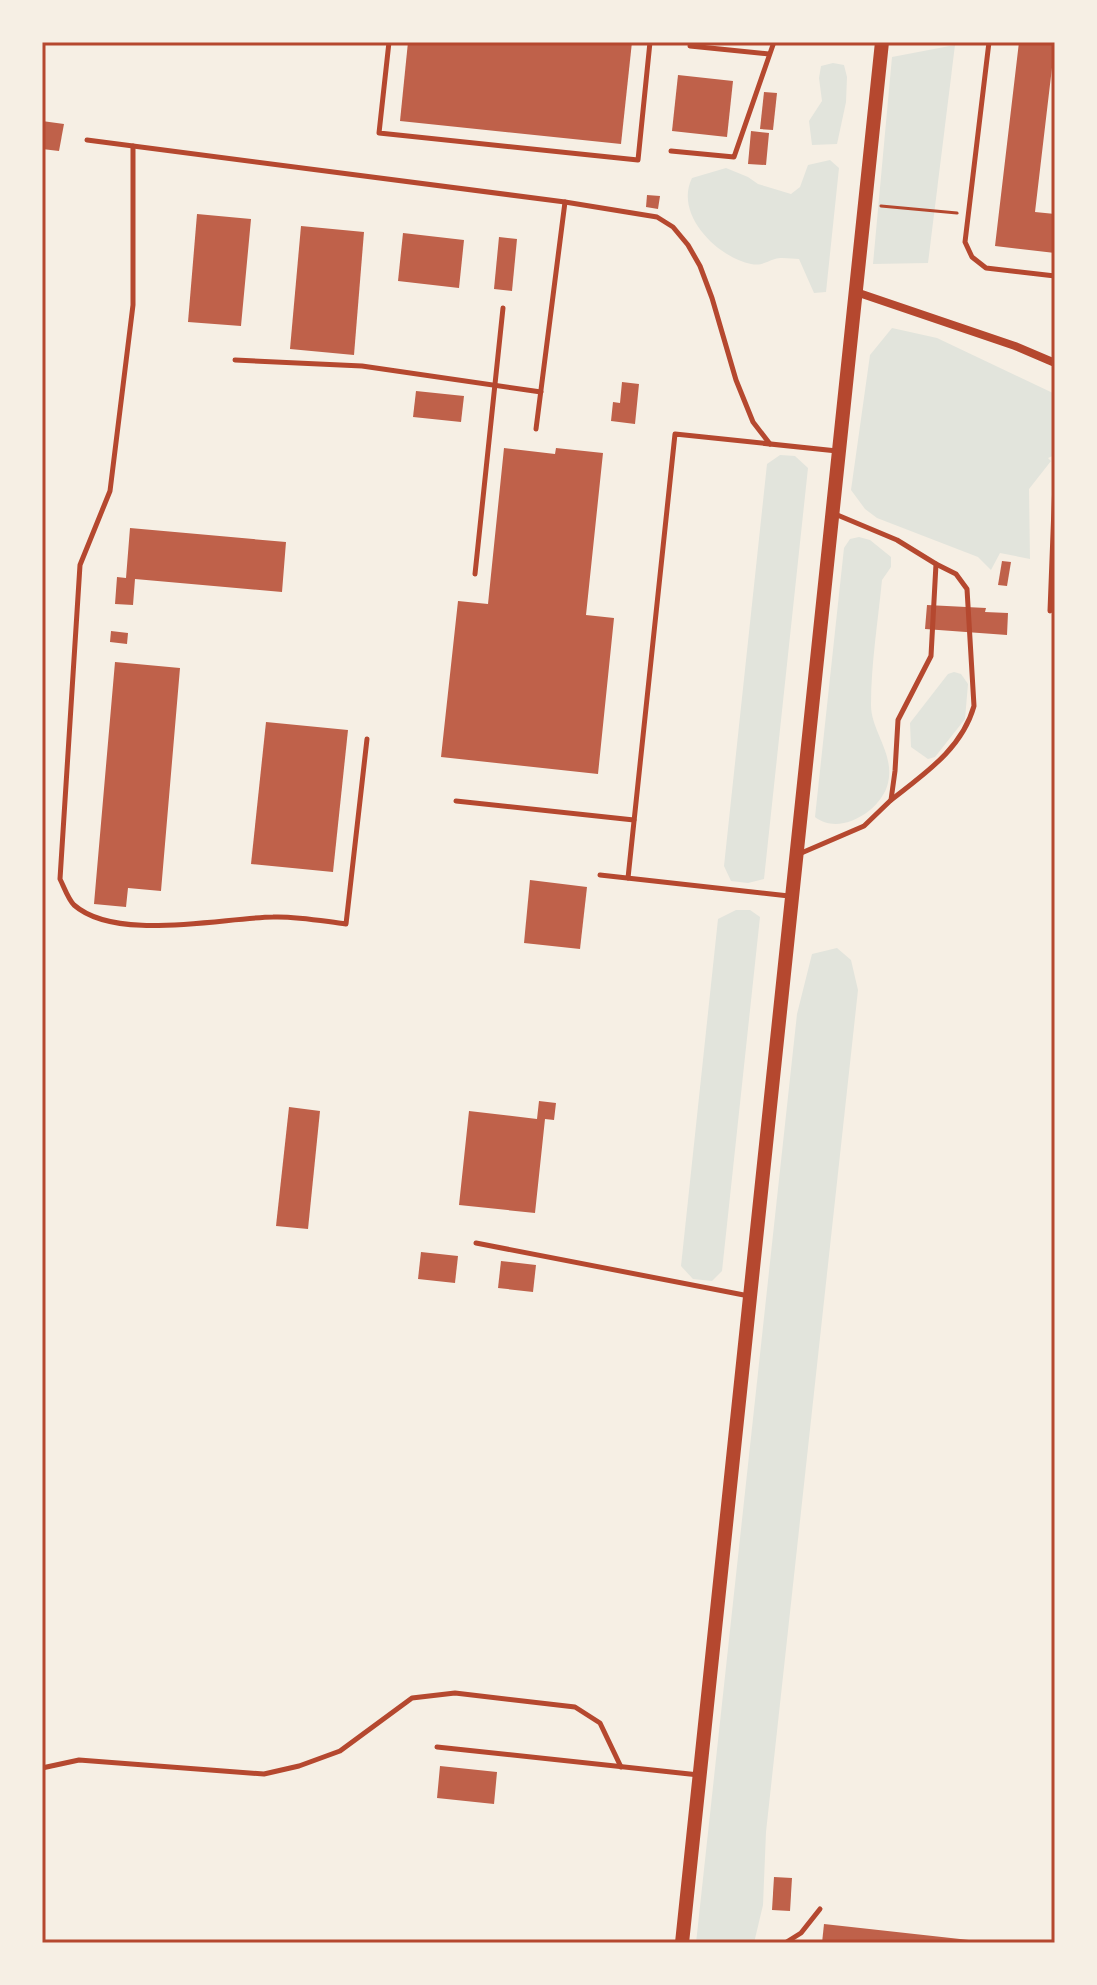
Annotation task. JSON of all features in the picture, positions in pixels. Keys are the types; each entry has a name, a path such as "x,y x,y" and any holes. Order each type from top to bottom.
{"main road":[{"path":"682,1943 882,42"}],"street":[{"path":"856,292 1015,346 1055,363"}],"lane":[{"path":"389,42 379,133 638,160 650,42"},
{"path":"671,151 734,157 774,42"},
{"path":"989,42 965,242 972,257 986,268 1055,276"},
{"path":"690,46 769,54"},
{"path":"87,140 565,202 657,217 673,227 688,245 712,298 736,380 753,422 770,444"},
{"path":"133,146 133,305 110,491 80,565 60,879 72,904 91,916 117,924 178,925 277,917 346,924 367,739"},
{"path":"536,429 565,202"},
{"path":"475,574 503,308"},
{"path":"235,360 362,366 541,392"},
{"path":"628,878 675,434 838,451"},
{"path":"1050,611 1055,482"},
{"path":"795,856 864,826 941,760 969,724 974,706 967,589 956,574 897,540 832,513"},
{"path":"891,800 898,720 931,656 936,564"},
{"path":"456,801 634,820"},
{"path":"600,875 790,896"},
{"path":"476,1243 750,1296"},
{"path":"42,1768 79,1760 264,1774 299,1766 340,1751 412,1698 455,1693 575,1707 600,1723 621,1767"},
{"path":"437,1747 700,1775"},
{"path":"785,1943 801,1933 820,1909"}],"path":[{"path":"881,207 968,214"}],"shaded area":[{"path":"955,45 928,263 873,264 892,57"},
{"path":"833,63 844,65 847,77 846,102 837,144 812,145 809,121 822,101 821,66"},
{"path":"830,160 839,168 826,292 814,293 799,259 777,258 751,264 725,253 702,232 689,206 688,192 692,178 726,168 758,184 791,194 800,187 808,165"},
{"path":"892,328 937,338 1055,394 1055,455 1048,458 1051,461 1029,489 1030,559 1000,553 991,570 978,557 877,518 865,509 851,490 870,355"},
{"path":"780,455 795,456 808,468 764,879 748,883 731,881 724,866 767,464"},
{"path":"859,537 870,540 891,557 891,567 882,580 871,705 889,772 888,783 878,803 859,818 836,824 815,817 844,548 850,539"},
{"path":"948,674 961,674 968,684 965,719 935,757 928,759 911,747 910,723"},
{"path":"736,910 750,910 760,917 722,1271 712,1281 693,1279 681,1266 718,919"},
{"path":"837,948 851,960 858,990 766,1832 763,1905 754,1943 696,1943 797,1014 812,954"}],"building":[{"path":"408,42 632,42 621,144 400,121"},
{"path":"1019,42 1055,42 1035,212 1055,214 1055,253 995,246"},
{"path":"678,75 733,81 727,137 672,131"},
{"path":"764,92 777,93 773,130 760,129"},
{"path":"42,121 64,124 59,151 42,149"},
{"path":"751,131 769,133 766,165 748,164"},
{"path":"647,195 660,196 658,209 646,207"},
{"path":"197,214 251,219 241,326 188,322"},
{"path":"301,226 364,232 354,355 290,349"},
{"path":"403,233 464,240 459,288 398,281"},
{"path":"499,237 517,239 512,291 494,289"},
{"path":"622,382 639,384 635,424 611,421 613,402 620,403"},
{"path":"416,391 464,396 461,422 413,417"},
{"path":"504,448 555,454 556,448 603,453 586,615 614,618 598,774 441,757 458,601 488,604"},
{"path":"130,528 286,542 282,592 135,579 133,605 115,604 117,577 126,578"},
{"path":"1002,561 1011,562 1007,586 998,585"},
{"path":"927,605 986,608 985,612 1008,613 1007,635 925,629"},
{"path":"111,631 128,633 127,644 110,642"},
{"path":"115,662 180,668 161,891 128,888 126,907 94,904"},
{"path":"266,722 348,730 333,872 251,864"},
{"path":"530,880 587,887 580,949 524,943"},
{"path":"539,1101 556,1103 554,1120 545,1119 535,1213 459,1205 469,1111 537,1119"},
{"path":"289,1107 320,1111 308,1229 276,1226"},
{"path":"421,1252 458,1256 455,1283 418,1279"},
{"path":"501,1261 536,1265 533,1292 498,1288"},
{"path":"440,1766 497,1772 494,1804 437,1798"},
{"path":"774,1877 792,1878 790,1911 772,1910"},
{"path":"824,1924 978,1941 822,1943"}]}
